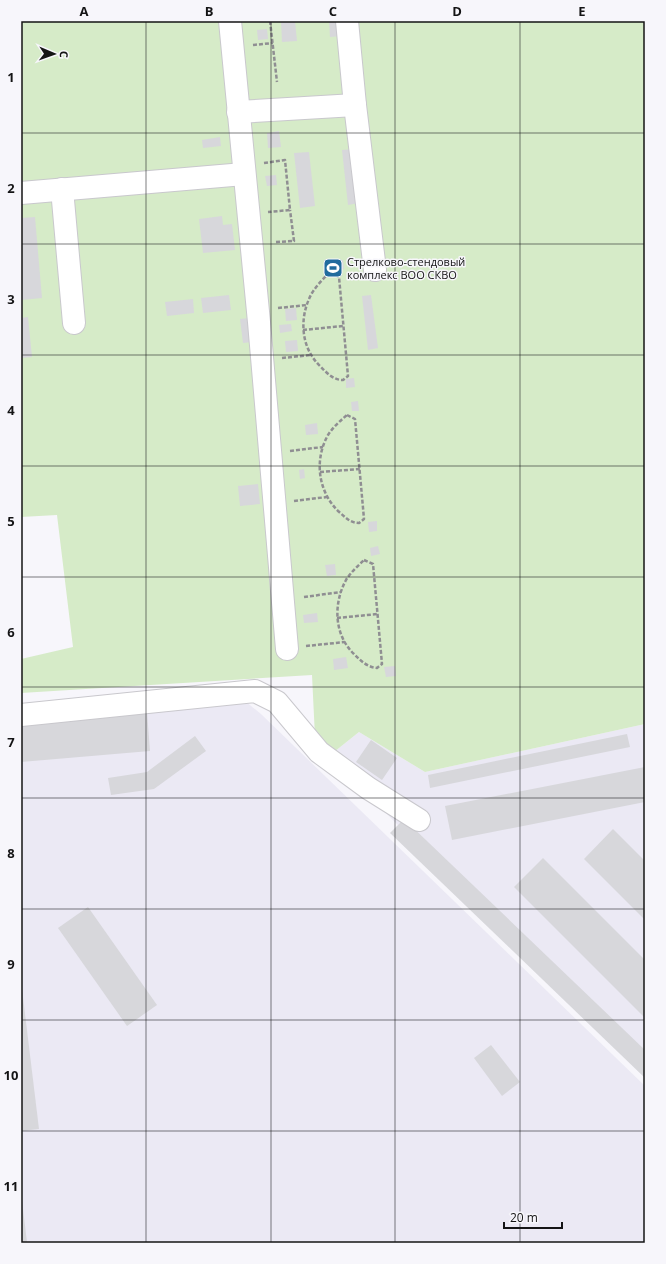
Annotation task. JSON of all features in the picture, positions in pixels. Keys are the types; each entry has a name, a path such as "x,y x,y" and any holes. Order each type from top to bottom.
{"lane":[{"path":"230,21 287,648"},
{"path":"347,21 355,105 375,270"},
{"path":"238,112 355,105"},
{"path":"21,193 244,169"},
{"path":"62,189 74,323"},
{"path":"21,715 256,691 278,702 319,752 368,788 419,820"}],"path":[{"path":"270,21 277,82"},
{"path":"244,169 285,160 294,241 276,242"},
{"path":"248,214 290,210"},
{"path":"330,272 339,277 344,326 348,376 343,380 337,380 314,361 308,348 303,330 303,320 312,292 330,272"},
{"path":"257,310 307,305"},
{"path":"303,330 344,326"},
{"path":"262,360 311,355"},
{"path":"346,415 355,419 360,469 364,519 359,523 353,523 330,504 324,491 320,472 323,447 329,435 346,415"},
{"path":"270,453 323,447"},
{"path":"320,472 360,469"},
{"path":"275,504 327,497"},
{"path":"364,560 373,564 378,614 382,664 377,668 371,668 361,661 348,648 342,636 338,618 341,592 347,580 364,560"},
{"path":"283,599 341,592"},
{"path":"338,618 378,614"},
{"path":"287,648 345,642"}],"shaded area":[{"path":"245,701 261,714 645,1086 645,1243 21,1243 21,724"},
{"path":"645,724 645,1073 329,756 359,732 425,772"}],"green space":[{"name":"Стрелково-стендовый комплекс ВОО СКВО","path":"21,21 645,21 645,724 425,772 359,732 329,756 315,737 312,675 21,693 21,659 73,647 57,515 21,517"}],"building":[{"path":"281,21 295,21 297,41 282,42"},
{"path":"329,21 339,21 341,36 330,37"},
{"path":"267,29 268,39 258,40 257,30"},
{"path":"279,131 281,147 268,148 267,133"},
{"path":"220,137 221,146 203,148 202,140"},
{"path":"353,149 359,203 348,205 342,150"},
{"path":"309,152 315,206 300,208 294,153"},
{"path":"276,175 277,185 267,186 265,176"},
{"path":"222,216 223,225 232,224 235,250 203,253 199,219"},
{"path":"35,217 42,298 21,300 21,218"},
{"path":"343,260 344,269 335,270 334,261"},
{"path":"229,295 231,310 203,313 201,298"},
{"path":"371,295 378,348 368,350 362,296"},
{"path":"193,299 194,313 167,316 165,302"},
{"path":"296,308 297,320 286,321 285,309"},
{"path":"28,317 32,357 21,358 21,318"},
{"path":"249,318 252,342 243,343 240,319"},
{"path":"291,324 292,331 280,333 279,325"},
{"path":"297,340 298,351 286,352 285,341"},
{"path":"354,378 355,387 346,388 346,379"},
{"path":"358,401 359,411 352,411 351,402"},
{"path":"317,423 318,434 306,435 305,425"},
{"path":"304,469 305,478 300,479 299,470"},
{"path":"258,484 260,504 240,506 238,486"},
{"path":"377,521 377,531 369,532 368,522"},
{"path":"378,546 380,554 371,556 370,548"},
{"path":"335,564 336,575 327,576 325,565"},
{"path":"317,613 318,622 304,623 303,615"},
{"path":"346,657 348,668 334,670 333,659"},
{"path":"395,666 396,676 386,677 384,667"},
{"path":"147,712 150,751 21,762 21,723"},
{"path":"627,734 630,747 430,788 428,775"},
{"path":"195,736 206,751 154,789 111,795 108,778 147,772"},
{"path":"371,740 397,758 382,780 356,762"},
{"path":"645,767 645,802 452,840 445,806"},
{"path":"404,819 645,1050 645,1078 390,833"},
{"path":"613,829 645,861 645,920 584,859"},
{"path":"543,858 645,960 645,1018 514,887"},
{"path":"88,907 157,1005 127,1026 58,928"},
{"path":"21,989 39,1129 21,1131"},
{"path":"491,1045 520,1082 502,1096 474,1058"},
{"path":"21,1201 27,1242 23,1243 21,1243"}],"place":[{"name":"Стрелково-стендовый комплекс ВОО СКВО","path":"333,268"}]}
